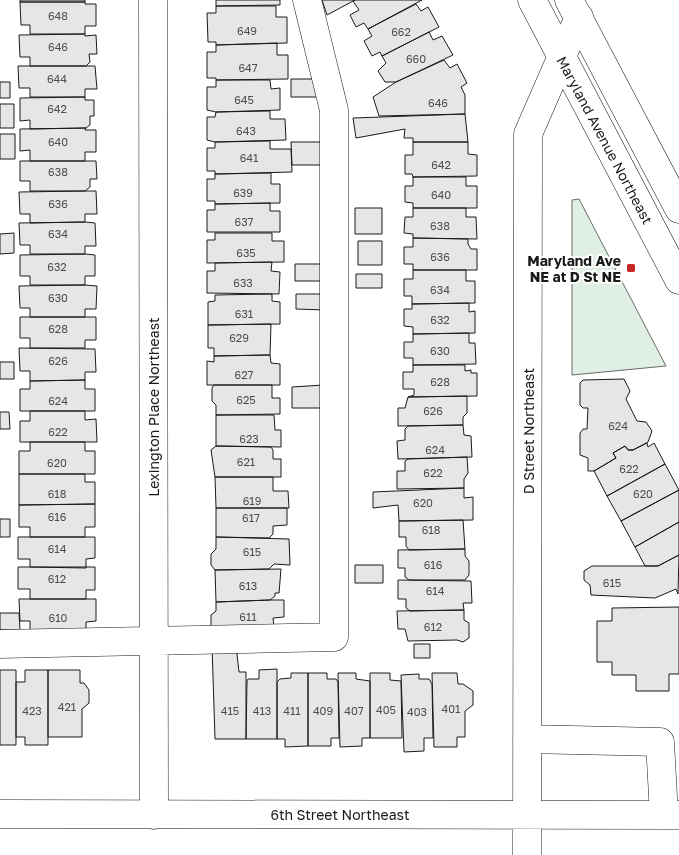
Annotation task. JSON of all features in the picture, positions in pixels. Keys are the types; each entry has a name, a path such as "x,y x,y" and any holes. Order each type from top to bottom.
{"street":[{"name":"Lexington Place Northeast","path":"153,0 154,815"},
{"path":"0,644 334,637 334,110 307,0"},
{"name":"Maryland Avenue Northeast","path":"532,0 679,280"},
{"path":"574,9 679,209"},
{"name":"D Street Northeast","path":"527,855 528,134 562,57 574,9"},
{"path":"527,738 660,742 671,815"},
{"name":"6th Street Northeast","path":"0,814 527,813 671,815"}],"green space":[{"path":"579,199 666,366 572,375 572,200"}],"building":[{"path":"20,0 85,0 85,2 20,2"},
{"path":"216,0 280,0 280,5 216,6"},
{"path":"322,0 355,0 327,15"},
{"path":"422,0 368,29 364,23 356,27 350,15 359,10 353,1"},
{"path":"20,2 85,2 85,4 96,4 96,26 85,26 85,34 30,34 30,25 21,25"},
{"path":"416,4 421,11 428,7 439,27 382,56 380,52 372,56 364,41 372,36 368,29"},
{"path":"216,6 276,6 276,17 287,17 287,43 216,45 216,42 208,42 207,13 216,13"},
{"path":"429,32 433,40 442,36 453,55 396,82 385,82 378,71 386,63 382,56"},
{"path":"85,34 85,36 96,35 97,54 89,54 90,62 86,66 30,66 30,57 20,57 19,35"},
{"path":"277,43 277,55 288,55 288,79 216,80 216,78 207,78 207,52 216,52 216,45"},
{"path":"444,60 450,68 457,64 467,83 461,87 465,95 465,114 379,116 373,97 396,82"},
{"path":"18,66 95,66 97,89 85,89 85,97 30,97 30,88 19,88"},
{"path":"291,79 318,79 319,97 291,97"},
{"path":"216,80 270,80 271,89 280,88 280,110 216,112 207,110 207,87 216,87"},
{"path":"0,82 10,82 10,98 0,98"},
{"path":"85,97 85,100 94,100 94,116 90,116 90,125 86,128 30,129 30,120 20,121 20,98"},
{"path":"0,104 14,104 14,128 0,128"},
{"path":"270,111 270,119 285,119 286,140 215,142 207,140 207,117 215,117 216,112"},
{"path":"465,114 468,142 413,142 413,138 404,138 405,129 356,138 353,118"},
{"path":"86,128 85,130 96,130 96,152 85,152 85,161 30,161 30,150 20,151 20,129"},
{"path":"0,134 15,134 15,159 0,159"},
{"path":"270,141 270,149 291,149 292,172 215,174 215,171 207,171 207,148 215,148 215,142"},
{"path":"291,142 324,142 325,165 292,165"},
{"path":"413,142 468,142 468,154 477,155 477,176 413,177 412,174 405,174 405,155 413,155"},
{"path":"20,161 96,161 97,179 90,179 90,187 85,191 30,191 30,181 20,181"},
{"path":"271,173 271,184 280,184 280,203 215,204 215,201 207,201 207,179 215,179 215,174"},
{"path":"413,177 466,177 466,186 477,186 477,208 413,208 413,203 405,202 405,186 413,186"},
{"path":"96,191 97,214 85,214 85,222 30,223 30,214 20,214 19,192"},
{"path":"270,203 270,211 280,211 280,232 207,232 207,210 215,210 215,204"},
{"path":"355,208 382,208 382,234 355,234"},
{"path":"413,208 466,208 466,217 476,217 477,239 413,238 413,234 404,233 405,217 413,217"},
{"path":"19,223 95,223 96,246 85,246 85,254 30,254 30,245 20,245"},
{"path":"14,233 14,253 0,254 0,234"},
{"path":"215,233 272,233 272,241 284,241 284,262 207,263 207,240 215,240"},
{"path":"413,238 468,239 471,249 477,249 477,270 413,270 413,264 404,264 404,247 413,247"},
{"path":"358,241 382,241 382,265 358,265"},
{"path":"20,255 95,255 95,276 85,276 85,285 30,285 30,276 20,276"},
{"path":"272,262 271,271 280,272 279,294 207,293 207,271 215,271 215,263"},
{"path":"295,264 324,264 324,281 295,281"},
{"path":"413,270 466,270 466,281 475,281 475,303 412,304 412,296 404,296 404,279 413,279"},
{"path":"356,274 382,274 382,288 356,288"},
{"path":"19,286 97,286 96,309 85,309 85,317 30,317 30,308 20,308"},
{"path":"272,294 272,301 280,302 280,324 208,325 208,302 215,301 215,295"},
{"path":"296,294 324,294 324,310 296,309"},
{"path":"469,303 469,312 475,311 475,333 413,334 413,327 404,326 404,309 412,309 412,304"},
{"path":"20,317 96,317 96,340 85,340 85,348 30,348 30,338 20,338"},
{"path":"271,324 270,355 214,356 214,348 208,348 208,325"},
{"path":"469,333 469,343 475,343 476,364 413,365 413,358 404,358 404,342 413,342 413,334"},
{"path":"19,348 95,349 96,372 85,372 85,380 30,381 30,371 20,371"},
{"path":"270,355 271,363 280,364 280,385 207,385 207,361 214,362 214,356"},
{"path":"0,362 14,362 14,379 0,379"},
{"path":"413,365 465,365 465,371 471,370 471,373 477,373 477,396 408,397 414,395 414,389 403,389 403,372 413,372"},
{"path":"624,379 630,391 626,399 637,421 646,422 652,431 648,442 633,450 628,450 625,446 613,453 616,458 594,471 588,471 588,458 580,455 580,433 583,429 587,429 588,408 583,408 580,405 580,383 583,380"},
{"path":"85,380 85,389 95,389 95,411 20,411 20,389 30,389 30,381"},
{"path":"214,385 272,385 272,398 280,398 280,414 216,415 216,405 212,401 212,388"},
{"path":"323,385 323,408 292,408 292,387"},
{"path":"467,396 467,413 463,417 463,425 398,426 398,408 405,408 408,397"},
{"path":"30,411 85,411 85,420 96,419 97,442 20,442 20,421 30,421"},
{"path":"0,412 9,412 10,429 0,429"},
{"path":"216,415 274,415 275,430 281,430 281,447 216,446"},
{"path":"463,425 464,435 471,436 472,457 398,459 397,441 405,440 405,429 408,426"},
{"path":"30,442 85,442 85,451 95,451 95,474 19,474 19,451 30,451"},
{"path":"647,443 648,447 654,443 665,464 607,496 594,471 616,458 613,453 625,446 628,450 633,450"},
{"path":"216,446 271,447 273,459 281,459 281,477 215,477 211,450"},
{"path":"467,457 468,473 464,479 464,488 397,489 397,471 405,471 405,461 408,459"},
{"path":"665,464 679,490 621,521 607,496"},
{"path":"19,474 85,474 85,482 95,482 95,504 19,505"},
{"path":"215,477 273,477 273,491 288,491 289,508 216,508"},
{"path":"464,488 464,498 473,497 473,520 399,521 398,505 373,508 373,492"},
{"path":"679,490 679,522 635,547 621,521"},
{"path":"95,504 95,527 85,527 85,537 30,537 30,527 19,527 19,505"},
{"path":"216,508 287,508 287,525 273,526 273,534 269,538 216,537"},
{"path":"0,519 10,519 10,537 0,537"},
{"path":"463,520 465,549 409,550 406,546 406,537 399,537 399,521"},
{"path":"679,522 679,555 658,566 645,566 635,547"},
{"path":"18,537 95,537 95,558 86,559 86,568 30,567 30,559 18,559"},
{"path":"216,537 289,539 290,565 274,564 269,569 215,570 211,565 211,554 216,549"},
{"path":"465,549 465,556 469,561 469,575 465,580 409,580 405,577 405,568 398,568 398,550"},
{"path":"679,555 678,594 676,589 655,598 591,595 590,585 584,580 584,571 592,566 658,566"},
{"path":"355,565 383,565 383,583 355,583"},
{"path":"18,567 95,567 95,590 86,590 86,599 30,599 30,589 18,589"},
{"path":"281,569 279,593 275,593 275,596 270,600 216,602 215,570"},
{"path":"398,580 471,581 472,603 463,603 464,610 410,611 406,608 406,599 398,599"},
{"path":"19,599 96,599 96,621 86,622 86,631 30,631 30,621 20,621"},
{"path":"284,600 284,617 273,618 274,627 211,627 211,615 216,611 216,602"},
{"path":"679,607 679,674 669,674 669,691 636,691 636,675 612,675 612,662 597,662 597,621 612,621 612,608"},
{"path":"464,610 464,620 469,623 469,638 463,642 457,640 408,641 405,629 398,629 397,611"},
{"path":"0,613 19,613 20,630 0,630"},
{"path":"414,644 430,644 430,658 414,658"},
{"path":"236,645 239,672 246,672 246,739 215,739 212,646"},
{"path":"277,669 277,739 246,739 247,681 248,679 259,679 259,670"},
{"path":"0,670 16,670 16,745 0,745"},
{"path":"25,670 48,670 48,745 25,745 25,737 16,737 16,682 25,682"},
{"path":"48,670 80,670 80,683 84,683 89,690 89,703 82,709 82,737 48,737"},
{"path":"291,673 308,673 308,746 285,747 285,739 277,739 277,682 280,679 291,678"},
{"path":"308,673 327,673 327,679 336,679 338,682 339,738 331,738 331,746 308,746"},
{"path":"338,673 356,673 356,679 370,681 370,738 362,738 362,746 340,747"},
{"path":"370,673 390,673 390,680 401,681 402,738 370,738"},
{"path":"432,673 457,673 458,684 463,684 473,691 473,705 465,711 465,737 457,737 457,747 434,747"},
{"path":"419,674 419,679 429,679 432,684 433,738 424,738 424,751 404,752 401,675"}],"place":[{"name":"Maryland Ave NE at D St NE","path":"631,268"}]}
